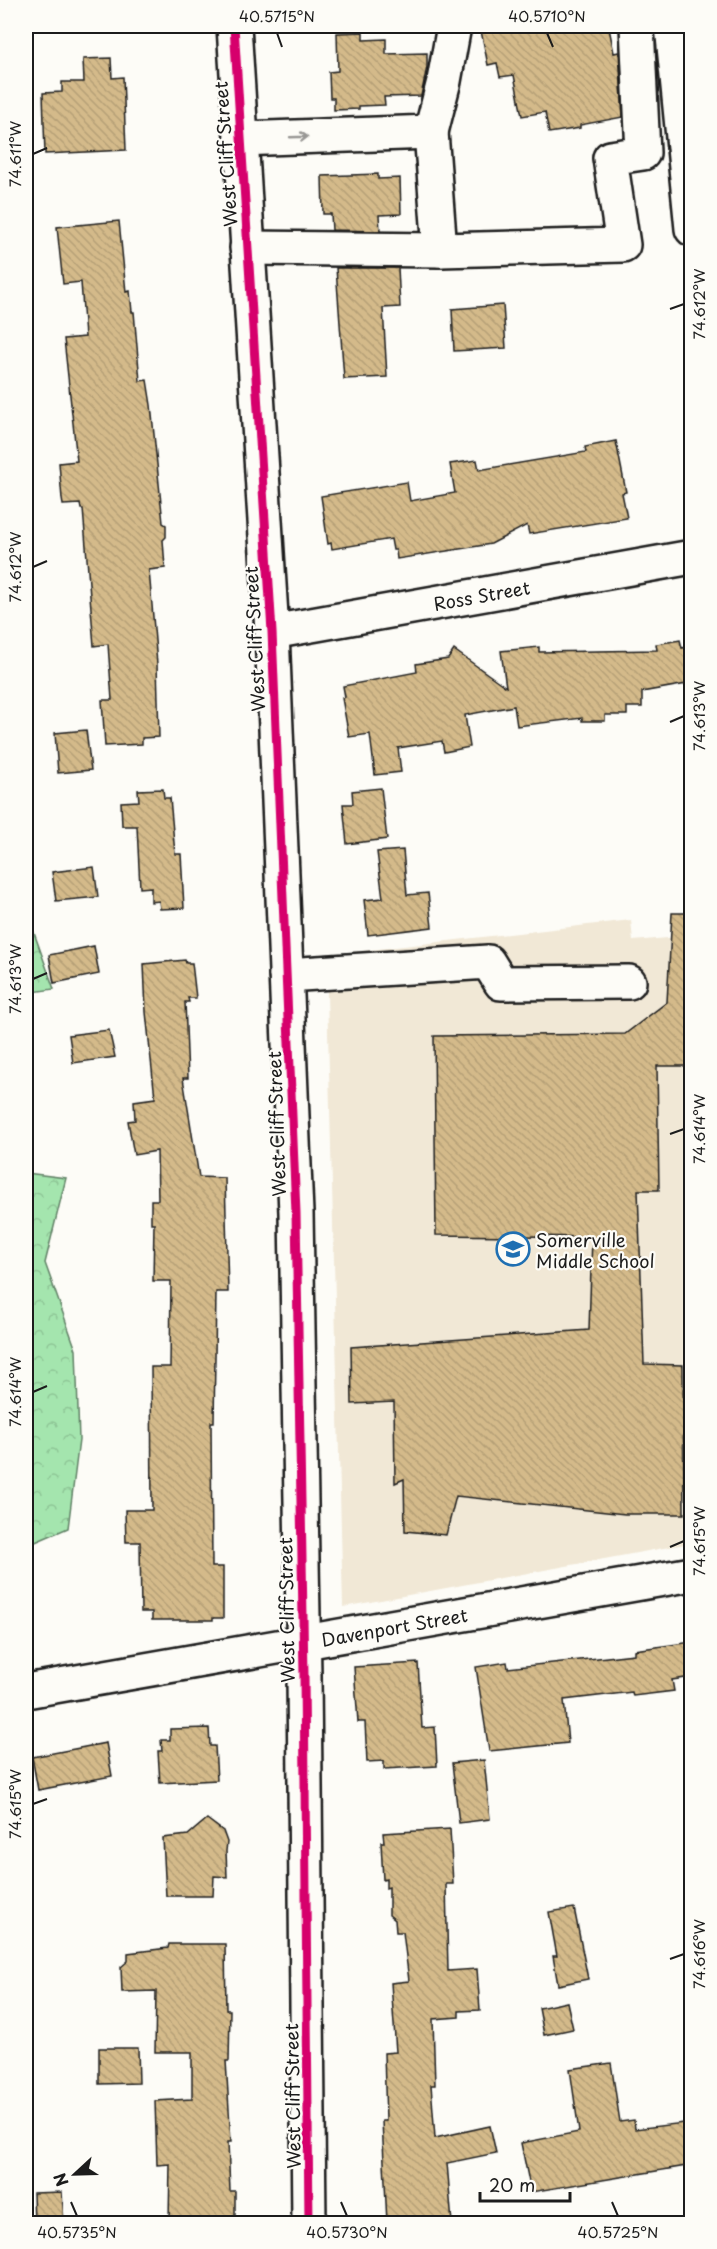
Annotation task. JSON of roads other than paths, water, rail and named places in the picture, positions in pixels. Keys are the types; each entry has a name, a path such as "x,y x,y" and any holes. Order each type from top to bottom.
{"street":[{"name":"West Cliff Street","path":"234,26 272,632 296,1213 309,2223"},
{"path":"440,250 431,132 444,81 454,26"},
{"path":"247,249 440,250 623,245 610,158 643,153 637,26"},
{"path":"672,26 684,66 692,229"},
{"path":"240,139 431,132"},
{"name":"Ross Street","path":"272,632 692,557"},
{"path":"286,975 488,962 501,983 628,981"},
{"name":"Davenport Street","path":"26,1691 692,1574"}],"place":[{"name":"Somerville Middle School","path":"513,1249"}]}
